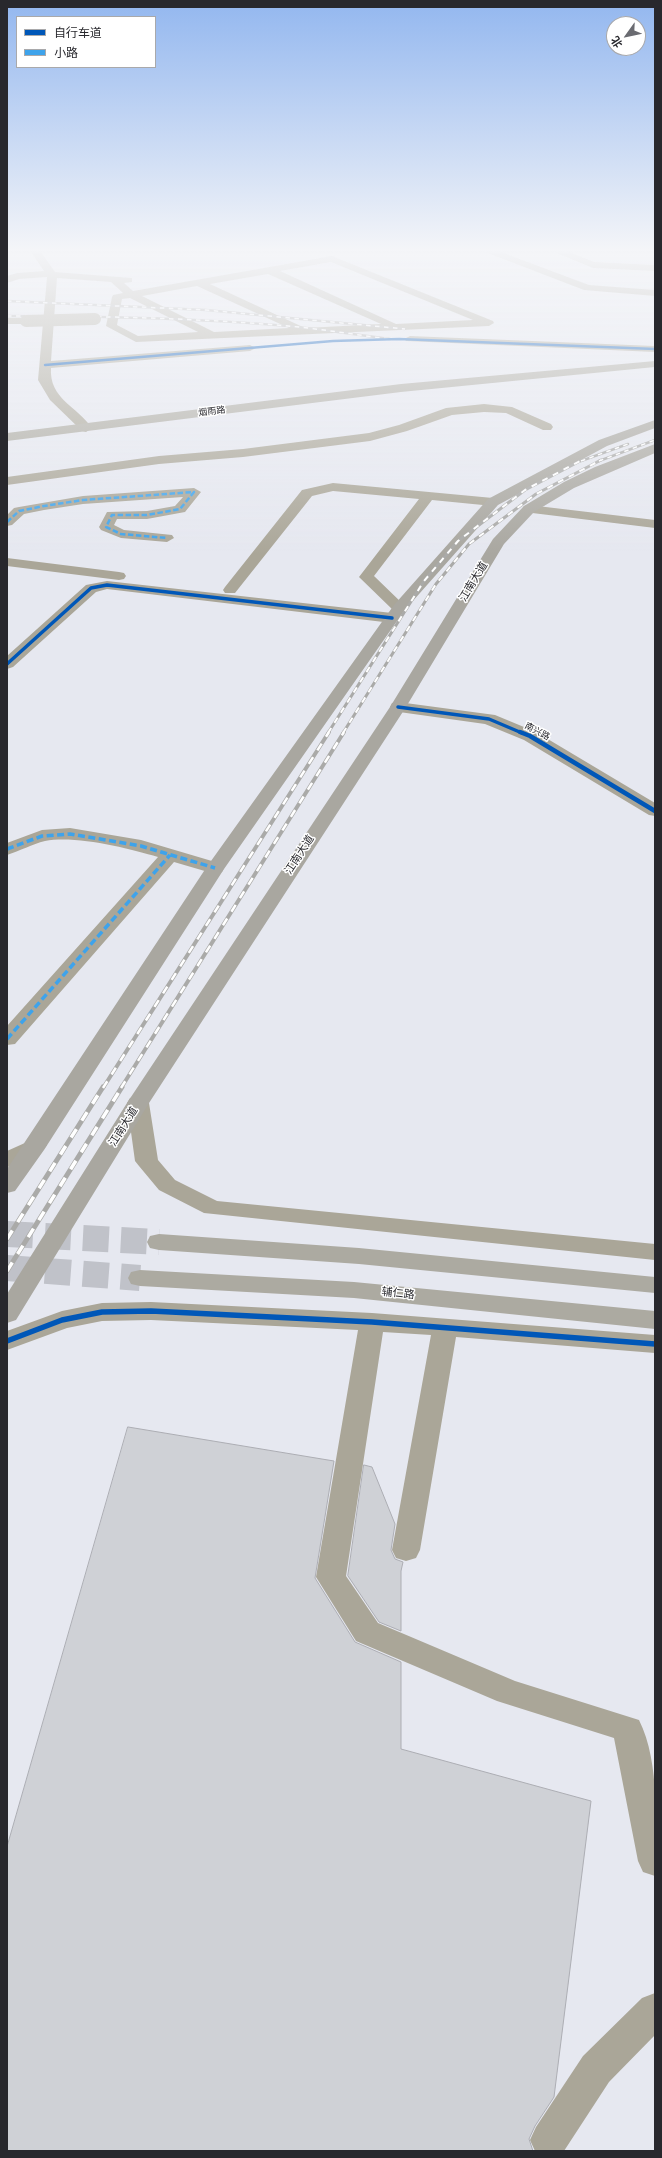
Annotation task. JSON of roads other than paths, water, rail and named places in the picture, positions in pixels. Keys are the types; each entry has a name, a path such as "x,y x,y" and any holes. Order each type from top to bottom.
{"highway":[{"path":"7,1186 36,1145 215,868 270,794 397,612 493,502 565,462 603,443 655,424"},
{"name":"江南大道","path":"7,1314 138,1103 398,707 498,542 529,509 588,476 652,451"}],"main road":[{"name":"烟雨路","path":"7,437 83,424 393,380 655,356"},
{"name":"烟雨路","path":"7,428 83,424 401,388 655,364"},
{"path":"159,1242 359,1256 655,1285"},
{"name":"辅仁路","path":"140,1278 354,1290 655,1320"}],"street":[{"path":"46,353 44,380 54,397 83,424"},
{"path":"45,365 193,353"},
{"path":"7,481 159,460 243,453 370,437 403,428 450,411 484,408 508,410 547,427"},
{"path":"230,590 307,493 333,487 493,502"},
{"path":"7,522 19,511 44,506 83,500 194,492 180,509 147,515 112,515 106,527 121,534 167,538"},
{"path":"397,612 366,577 429,495"},
{"path":"529,509 655,524"},
{"path":"7,562 397,612"},
{"path":"7,664 91,588 107,585 397,612"},
{"name":"南兴路","path":"398,707 489,719 530,736 655,811"},
{"path":"7,849 42,836 70,834 141,846 215,868"},
{"path":"7,1038 170,855"},
{"path":"138,1103 147,1161 167,1185 212,1208 655,1252"},
{"path":"7,1160 36,1145"},
{"path":"7,1341 62,1320 102,1312 151,1311 372,1322 655,1344"},
{"path":"372,1322 331,1577 367,1632 508,1692 628,1729 655,1860"},
{"path":"406,1550 445,1328"},
{"path":"548,2140 596,2069 655,2010"}],"tunnel":[{"path":"7,1234 159,1242"},
{"path":"7,1268 140,1278"}],"railway":[{"path":"599,461 655,440"},
{"path":"581,461 628,444"},
{"path":"328,733 424,581 458,541 525,490 582,460"},
{"path":"343,733 436,584 469,544 536,494 599,461"},
{"path":"103,1088 329,732"},
{"path":"121,1088 344,732"},
{"path":"7,1239 103,1087"},
{"path":"7,1271 122,1087"}]}
